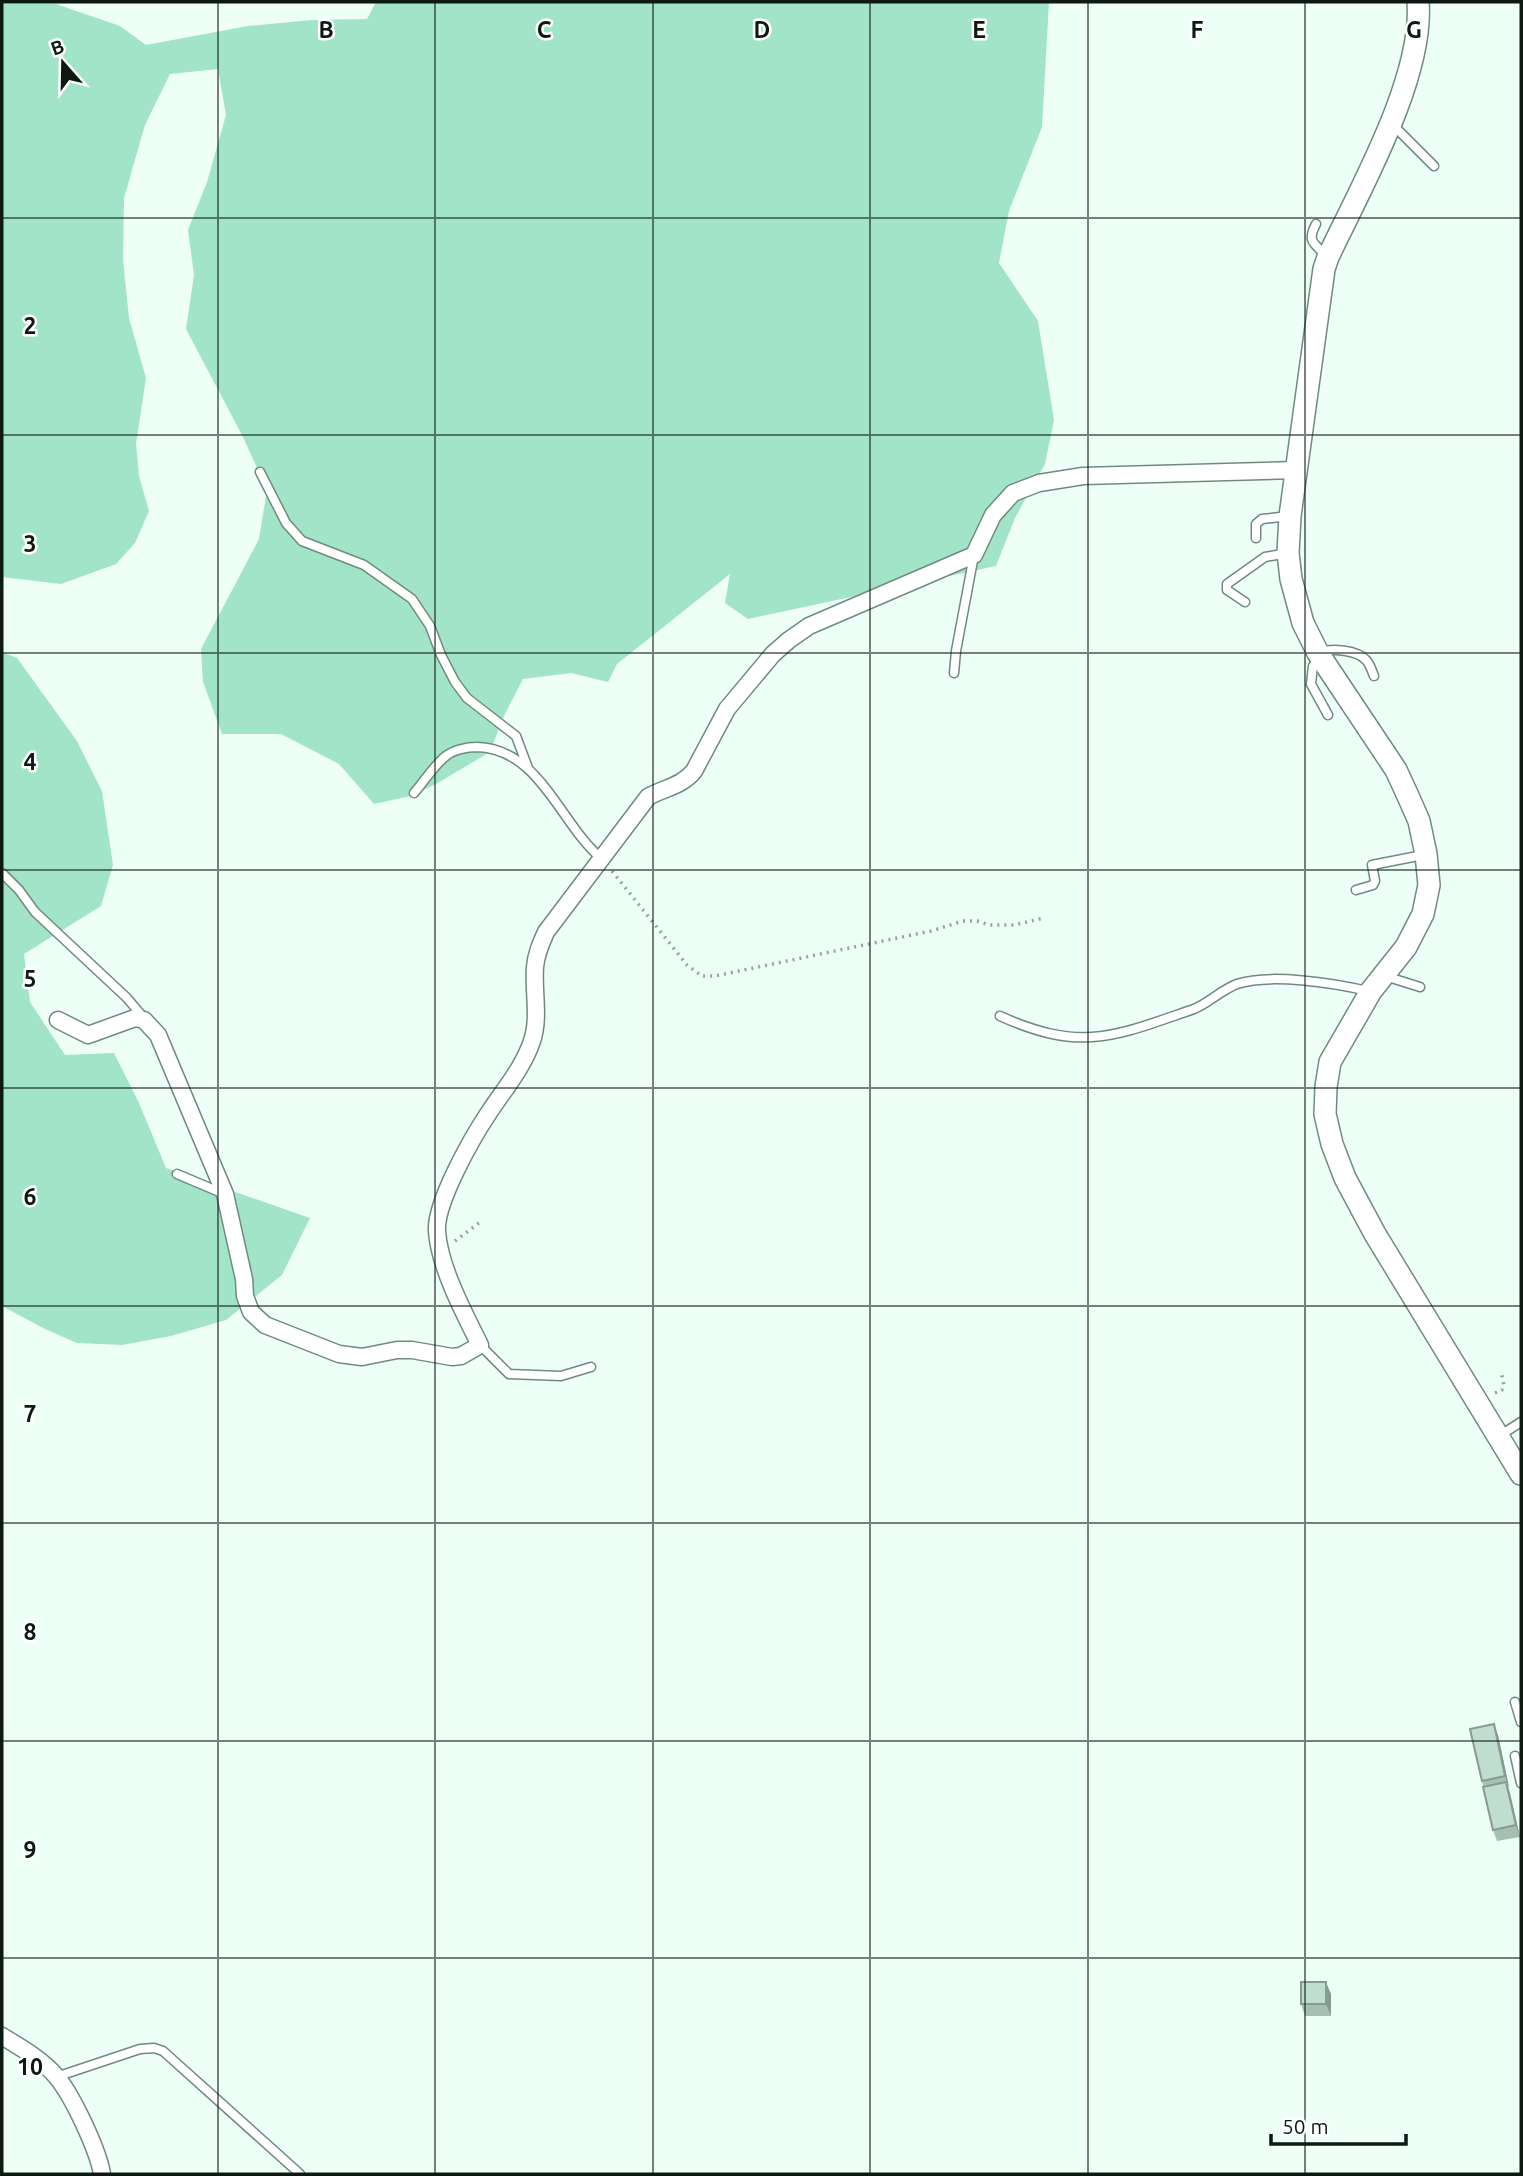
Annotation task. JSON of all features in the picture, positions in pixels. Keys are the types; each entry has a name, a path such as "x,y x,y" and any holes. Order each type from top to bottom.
{"street":[{"path":"1419,2 1419,26 1413,54 1391,122 1324,269 1290,516 1288,553 1291,579 1303,623 1320,656 1396,770 1419,821 1429,885 1423,914 1406,947 1378,984 1330,1062 1325,1114 1332,1144 1345,1178 1375,1234 1521,1474"},
{"path":"58,1020 88,1035 135,1018 144,1020 158,1035 225,1194 244,1279 245,1296 251,1312 265,1325 339,1354 362,1357 412,1350 461,1356 480,1345 459,1302 439,1247 439,1213 471,1141 525,1057 532,1040 536,1024 535,967 538,948 546,932 648,797 688,779 727,709 772,654 809,626 974,555 993,515 1013,493 1040,483 1083,476 1297,470"},
{"path":"2,2036 36,2057 56,2077 78,2113 102,2174"}],"lane":[{"path":"1391,122 1434,166"},
{"path":"1316,224 1311,234 1312,241 1328,257"},
{"path":"260,472 286,523 302,541 363,565 412,599 430,626 455,682 467,698 516,736 528,768"},
{"path":"1256,538 1256,524 1262,519 1290,516"},
{"path":"1245,602 1227,590 1227,584 1265,557 1288,553"},
{"path":"954,673 974,555"},
{"path":"1328,715 1311,684 1313,666 1320,656 1337,650 1363,657 1374,676"},
{"path":"414,793 446,755 468,747 486,748 509,756 528,768 545,786 589,848 603,860"},
{"path":"1356,890 1373,885 1375,881 1372,865 1426,854"},
{"path":"2,873 19,890 34,912 128,998 144,1020"},
{"path":"1000,1016 1032,1030 1072,1038 1090,1038 1121,1034 1194,1009 1237,984 1260,980 1420,987"},
{"path":"177,1174 225,1194"},
{"path":"480,1345 509,1374 561,1376 591,1367"},
{"path":"1499,1436 1521,1422"},
{"path":"1515,1702 1521,1722"},
{"path":"1515,1756 1521,1783"},
{"path":"56,2077 140,2049 163,2050 300,2174"}],"path":[{"path":"603,860 680,957 702,976 715,976 963,921 1014,925 1044,918"},
{"path":"439,1247 456,1241 480,1222"},
{"path":"1476,1399 1502,1390 1504,1386 1501,1371"}],"green space":[{"path":"376,2 1049,2 1042,127 1009,211 999,263 1038,321 1054,420 1045,464 1015,518 996,566 748,619 725,603 730,574 617,664 608,682 571,673 523,679 490,752 411,796 374,804 339,764 281,734 222,734 203,682 201,649 259,539 267,490 243,437 186,329 194,275 188,230 207,182 226,115 218,69 170,74 145,125 124,198 123,260 129,318 146,378 136,444 139,476 149,511 135,543 116,564 61,584 2,577 2,4 56,4 120,26 146,45 248,26 311,20 367,19"},
{"path":"2,652 17,658 77,741 102,791 113,865 101,906 24,954 30,1002 65,1055 114,1053 139,1103 166,1168 310,1218 282,1275 226,1320 171,1336 122,1345 77,1343 2,1306"}],"building":[{"path":"1494,1724 1505,1776 1482,1781 1470,1729"},
{"path":"1506,1782 1516,1825 1493,1830 1483,1787"},
{"path":"1301,1982 1326,1982 1326,2004 1301,2004"}]}
